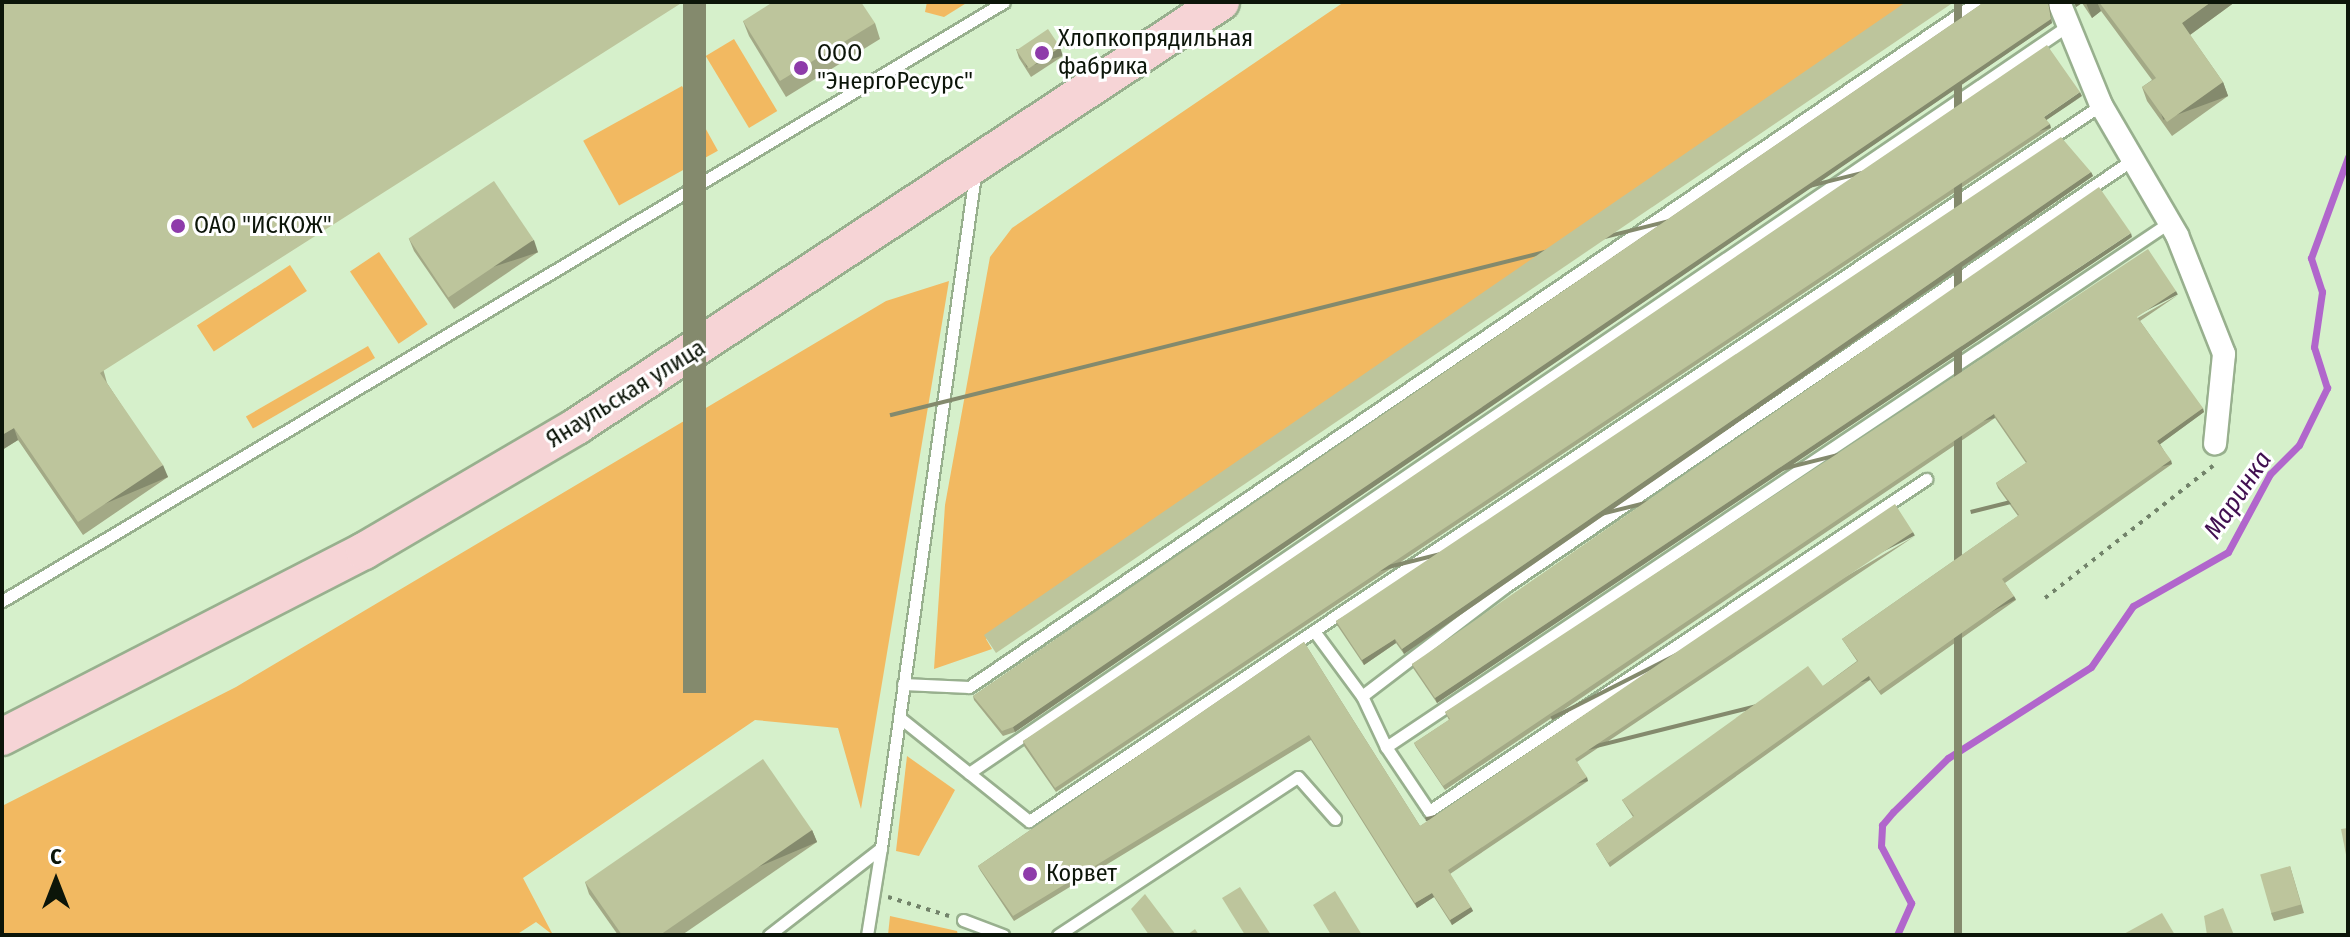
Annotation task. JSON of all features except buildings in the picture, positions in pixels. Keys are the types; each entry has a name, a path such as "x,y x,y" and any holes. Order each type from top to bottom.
{"main road":[{"name":"Янаульская улица","path":"2,737 364,551 577,426 975,169 1221,2"}],"street":[{"path":"2059,2 2101,105 2170,222 2224,354 2215,444"}],"lane":[{"path":"2,601 1004,2"},
{"path":"903,684 969,687 1977,2"},
{"path":"969,773 2069,25"},
{"path":"899,717 1029,821 2101,105"},
{"path":"1362,696 1505,587 2132,160"},
{"path":"867,935 975,169"},
{"path":"1386,747 2170,222"},
{"path":"1314,631 1362,696 1386,747 1429,811 1926,479"},
{"path":"1058,935 1298,777 1335,819"},
{"path":"769,935 881,848"},
{"path":"963,920 1003,935"}],"path":[{"path":"2045,598 2213,468 2215,444"},
{"path":"874,893 963,920"}],"shaded area":[{"path":"927,2 968,2 944,17 925,12"},
{"path":"1344,2 1914,2 986,639 992,649 934,669 945,505 990,257 1012,228"},
{"path":"734,39 777,111 749,128 706,56"},
{"path":"682,86 718,151 619,206 583,141"},
{"path":"379,252 428,324 399,344 350,272"},
{"path":"290,265 307,291 214,351 197,325"},
{"path":"949,281 861,809 838,728 755,720 523,878 553,935 536,922 516,935 2,935 2,806 236,687 886,301"},
{"path":"368,346 375,358 253,429 246,417"},
{"path":"907,756 955,790 919,856 896,851"},
{"path":"890,916 957,931 958,935 888,935"}],"waterway":[{"name":"Маринка","path":"1897,935 1911,903 1881,846 1882,825 1948,758 2091,667 2133,606 2228,552 2270,474 2299,445 2327,388 2314,347 2322,292 2311,258 2348,157"}],"place":[{"name":"Хлопкопрядильная фабрика","path":"1042,53"},
{"name":"ООО \"ЭнергоРесурс\"","path":"801,68"},
{"name":"ОАО \"ИСКОЖ\"","path":"178,226"},
{"name":"Корвет","path":"1030,874"}]}
